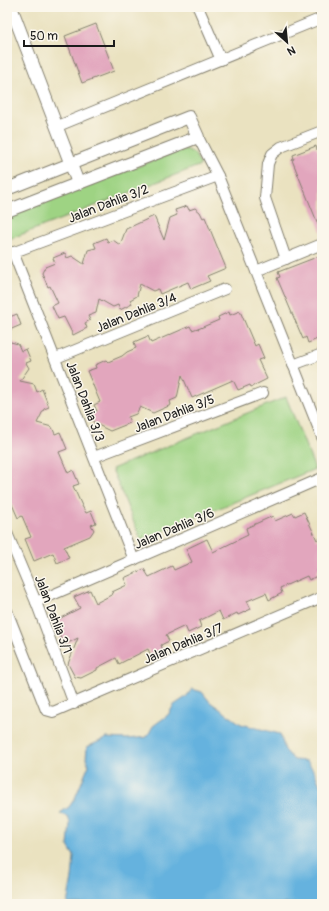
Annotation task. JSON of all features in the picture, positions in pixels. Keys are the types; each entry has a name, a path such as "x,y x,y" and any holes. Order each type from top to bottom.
{"street":[{"path":"11,7 58,126 78,183"},
{"path":"198,7 221,60"},
{"path":"58,126 322,18"},
{"path":"7,189 189,117 218,176 322,437"},
{"path":"286,259 265,198 268,164 272,154 281,147 322,131"},
{"path":"7,211 198,136"},
{"name":"Jalan Dahlia 3/2","path":"10,254 218,176"},
{"path":"256,271 322,244"},
{"name":"Jalan Dahlia 3/3","path":"10,254 56,358 134,560"},
{"name":"Jalan Dahlia 3/4","path":"56,358 225,289"},
{"path":"293,365 322,354"},
{"name":"Jalan Dahlia 3/5","path":"94,458 263,393"},
{"name":"Jalan Dahlia 3/6","path":"36,602 322,478"},
{"name":"Jalan Dahlia 3/1","path":"7,533 36,602 74,704"},
{"name":"Jalan Dahlia 3/7","path":"7,611 46,710 53,712 322,597"}],"green space":[{"path":"186,149 194,153 201,165 7,240 7,217"},
{"path":"286,397 315,469 141,540 112,469"}],"water":[{"path":"192,689 202,692 210,702 241,724 280,734 285,750 294,760 307,761 315,773 322,790 322,904 67,904 74,856 68,846 70,823 68,817 60,813 69,807 75,798 89,765 86,759 87,747 107,738 127,739 147,737 153,726 168,715 174,705 186,697"}],"building":[{"path":"96,24 114,71 82,83 65,36"},
{"path":"316,146 317,150 322,147 322,234 292,160 294,159 293,155"},
{"path":"187,206 189,210 195,208 200,212 203,218 205,217 226,268 207,276 210,281 191,289 188,282 160,294 158,289 153,291 140,284 137,296 130,300 132,304 120,310 118,305 113,307 99,299 96,313 88,316 90,320 85,323 87,328 73,335 64,317 58,319 52,306 58,303 50,286 48,287 42,273 45,267 55,263 53,258 65,253 67,258 72,256 84,264 88,250 96,248 94,243 106,238 108,242 113,240 120,245 126,229 154,216 164,240 170,218 177,215 175,210"},
{"path":"322,255 322,337 308,343 306,337 303,339 277,278 280,277 278,272"},
{"path":"240,311 255,346 258,344 264,358 258,360 267,379 251,387 250,385 238,390 233,380 192,398 182,375 177,398 170,401 171,405 153,413 140,407 136,414 128,417 130,423 110,431 94,423 90,414 97,411 94,405 100,402 87,371 96,368 95,365 106,360 108,362 136,348 134,342 148,336 151,343 190,326 192,330 198,329 219,320 218,317 229,312 230,315"},
{"path":"17,314 21,325 7,331 7,318"},
{"path":"7,341 18,344 21,351 26,349 31,361 26,363 29,368 20,381 34,384 37,392 42,389 49,407 44,409 37,423 52,427 55,434 60,432 67,449 59,452 68,473 73,470 79,484 73,486 82,506 86,513 91,511 96,523 91,525 94,530 90,536 64,547 69,558 57,563 53,553 34,561 25,539 31,537 22,516 18,518 7,493"},
{"path":"304,512 317,540 322,537 322,567 317,570 319,575 309,580 307,576 280,588 282,593 269,600 266,593 247,601 251,609 238,615 237,613 223,620 219,611 199,621 201,627 188,633 185,626 166,635 169,641 161,645 163,651 151,656 148,649 119,664 116,658 81,678 75,677 68,664 78,638 64,645 53,622 80,608 74,597 90,590 96,603 113,594 112,592 127,585 124,578 144,569 149,577 172,566 174,570 192,562 186,549 207,539 213,552 248,535 246,528 273,516 275,521 293,513 295,516"}]}
